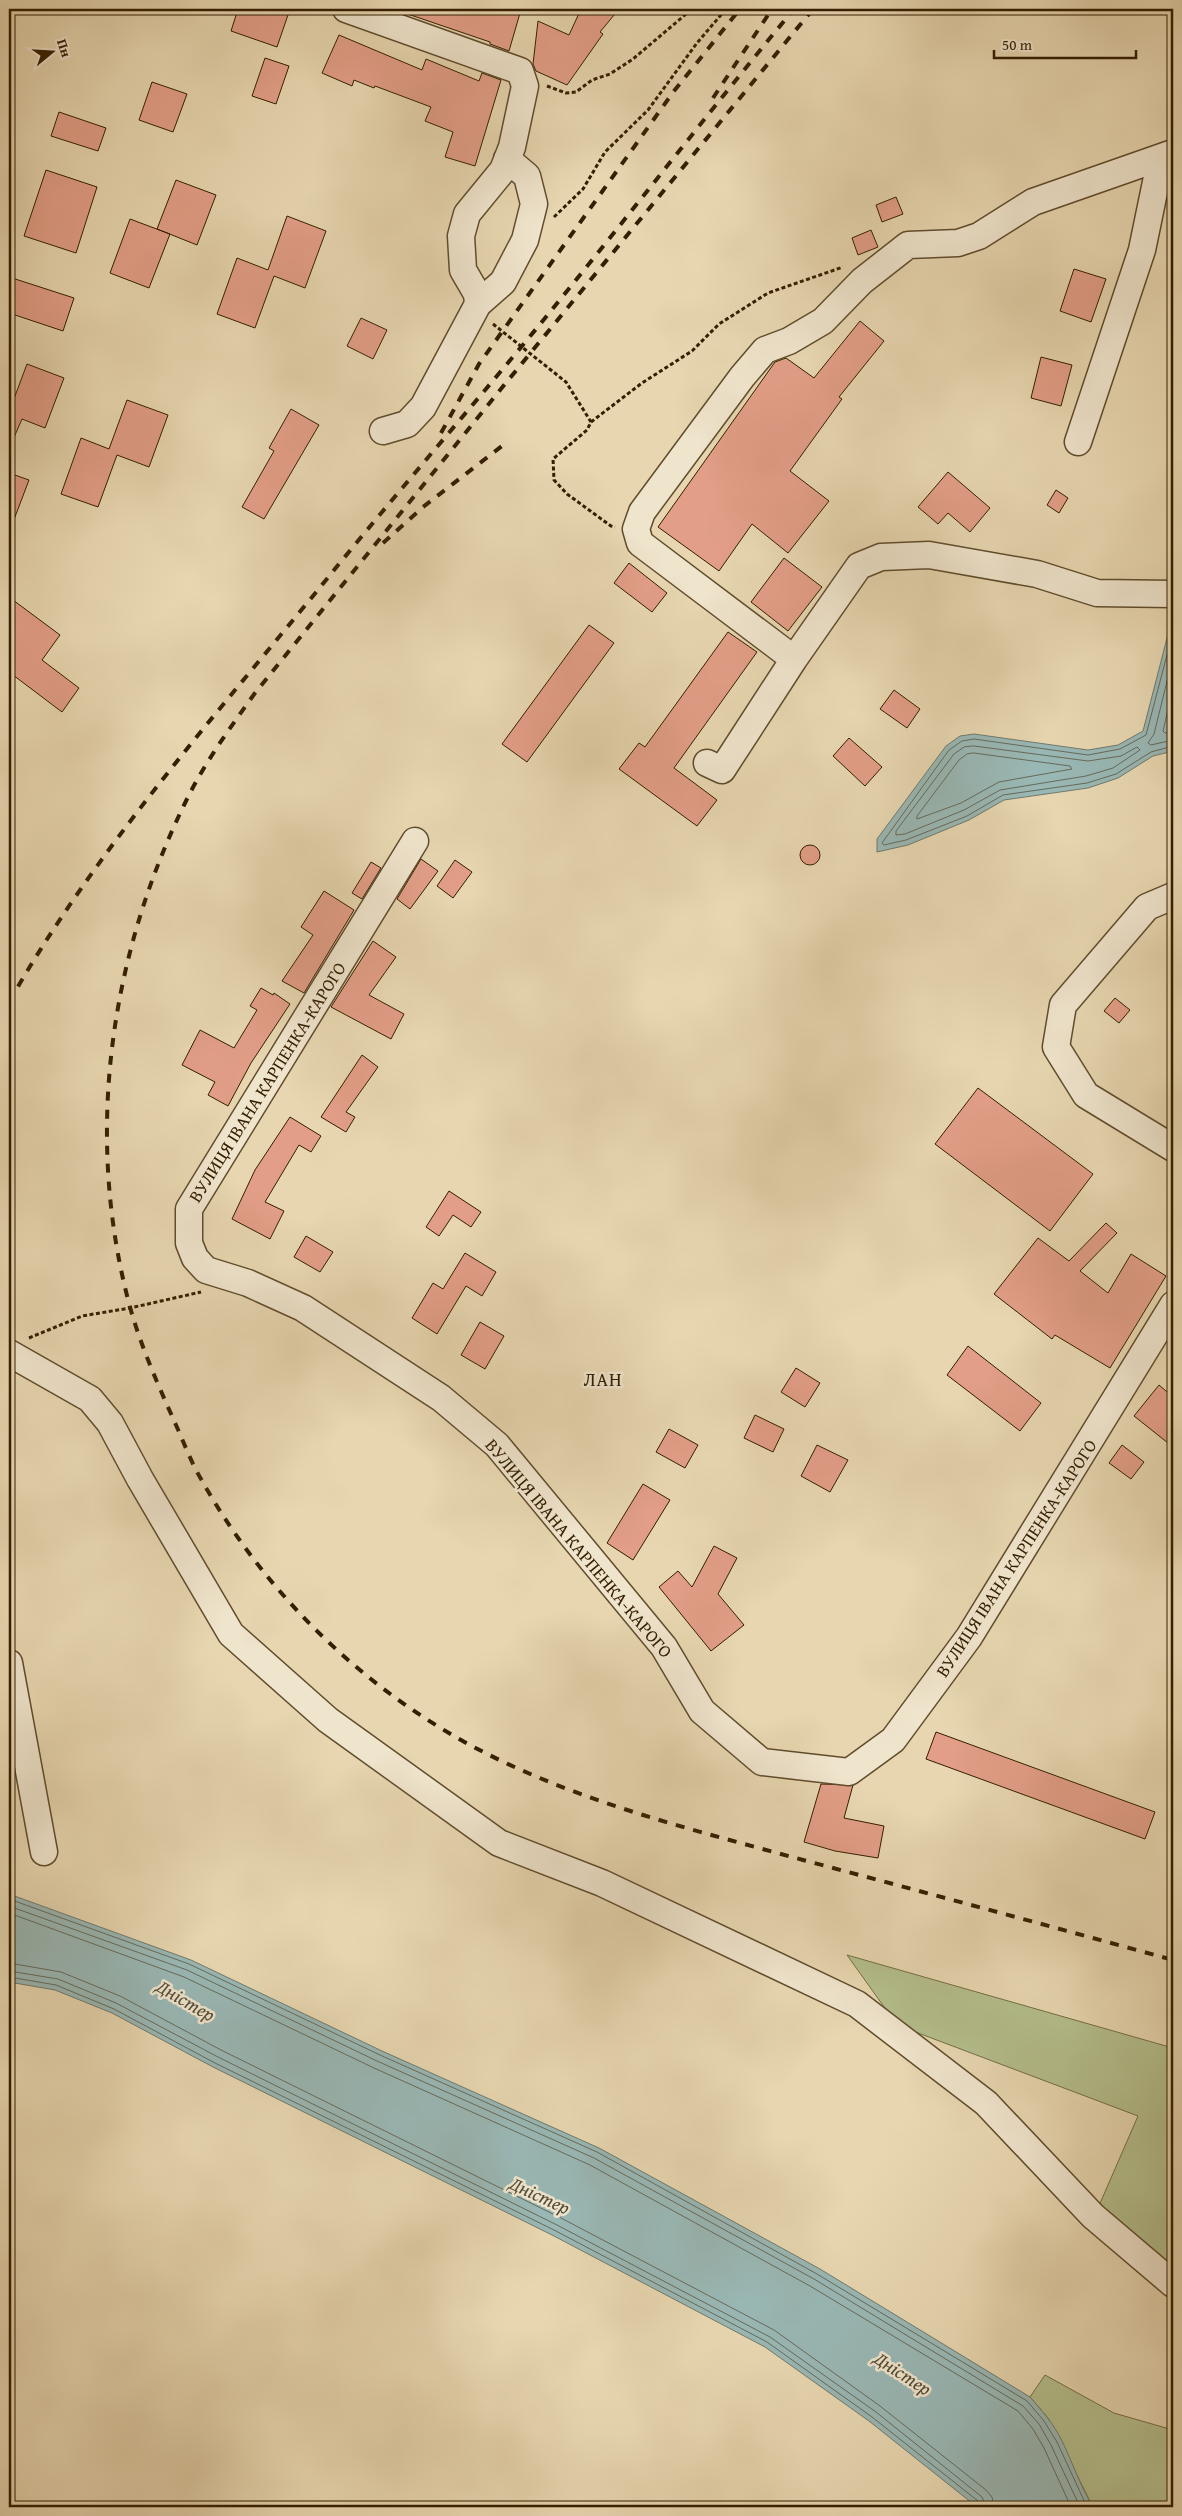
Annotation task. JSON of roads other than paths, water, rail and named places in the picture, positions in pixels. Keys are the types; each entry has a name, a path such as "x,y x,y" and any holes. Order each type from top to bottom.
{"street":[{"path":"346,9 521,75 525,86 512,147 502,170 467,214 461,236 463,270 477,294 476,307"},
{"path":"794,659 640,543 636,529 642,512 742,377 765,350 789,341 822,321 862,281 908,245 958,243 979,236 1034,202 1167,155"},
{"path":"1078,442 1142,250 1167,155"},
{"path":"383,431 407,424 423,407 476,307 503,282 525,240 534,204 527,176 507,159"},
{"path":"707,763 722,770 794,659 859,566 881,557 929,555 1036,574 1097,593 1173,594"},
{"name":"ВУЛИЦЯ ІВАНА КАРПЕНКА-КАРОГО","path":"415,841 189,1209 189,1243 195,1258 206,1270 248,1283 303,1308 440,1398 497,1445 664,1647 702,1710 762,1762 849,1772 893,1740 969,1637 1173,1306"},
{"path":"1173,896 1147,907 1063,1005 1056,1047 1086,1095 1173,1148"},
{"path":"16,1346 90,1399 110,1423 140,1479 231,1634 328,1720 499,1843 602,1883 857,2004 986,2103 1093,2216 1173,2284"},
{"path":"9,1663 44,1852"}],"water":[{"path":"1173,615 1173,751 1153,756 1118,778 1088,788 1004,800 969,820 908,845 877,852 877,839 946,746 960,736 974,734 1088,750 1118,745 1143,731"},
{"name":"Дністер","path":"9,1894 191,1960 382,2051 599,2148 820,2269 1030,2397 1048,2418 1059,2435 1093,2507 977,2507 869,2421 765,2347 552,2235 213,2067 112,2013 55,1990 9,1982"}],"railway":[{"path":"441,433 479,364 674,91 740,9"},
{"path":"713,98 772,9"},
{"path":"9,1002 43,946 80,891 158,785 350,550 522,346 794,9"},
{"path":"813,9 505,384 255,693 201,773 186,801 160,861 138,922 122,985 112,1049 107,1114 109,1179 116,1243 130,1307 139,1337 194,1466 226,1520 253,1559 317,1631 389,1693 429,1721 470,1745 510,1765 591,1798 633,1812 718,1837 1173,1960"},
{"path":"383,543 423,507 507,442"}],"district":[{"name":"ЛАН","path":"603,1379"}]}
